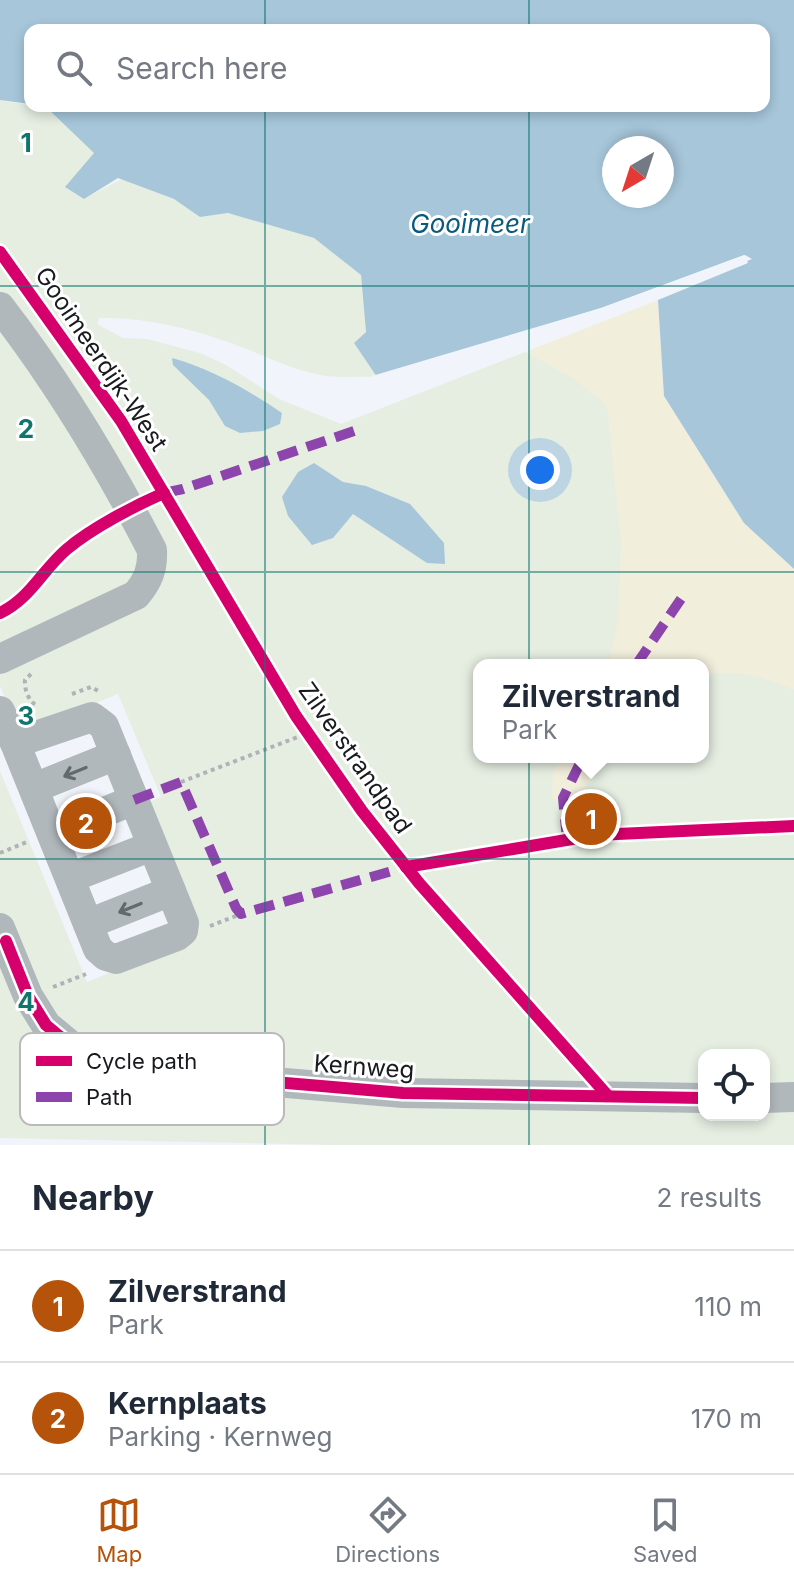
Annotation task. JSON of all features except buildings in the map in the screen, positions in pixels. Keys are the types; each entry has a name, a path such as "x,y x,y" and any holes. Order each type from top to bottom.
{"street":[{"path":"0,307 70,407 145,536 152,550 153,564 146,583 136,595 0,659"},
{"path":"0,711 98,949 110,958 121,959 180,934 184,923 104,726 92,717 15,743"},
{"path":"34,788 116,755"},
{"path":"52,833 134,800"},
{"path":"70,878 152,846"},
{"path":"88,924 171,891"},
{"name":"Kernweg","path":"2,940 28,996 46,1025 56,1033"},
{"name":"Kernweg","path":"284,1083 403,1093 698,1098"},
{"path":"770,1098 794,1097"}],"path":[{"path":"181,782 305,729"},
{"path":"204,929 241,914"},
{"path":"28,996 105,967 110,958"}],"shaded area":[{"path":"0,100 24,104 24,112 52,112 94,153 87,197 122,179 178,201 200,217 228,213 314,238 361,275 366,332 354,343 377,377 316,374 222,340 152,322 99,318 97,324 123,338 147,339 200,353 226,365 279,399 341,424 525,352 543,361 598,341 794,583 794,1145 337,1145 0,1138 0,771 87,982 198,937 143,805 161,797 118,694 20,734 0,686"}],"sand":[{"path":"658,300 664,396 744,523 794,569 794,690 750,675 709,675 709,659 609,659 618,622 621,542 607,405 573,378 525,352"},
{"path":"558,763 605,763 575,799 552,799 553,772"}],"water":[{"name":"Gooimeer","path":"0,0 794,0 794,569 744,523 664,396 658,300 748,263 744,255 601,308 377,377 354,343 366,332 361,275 314,238 228,213 200,217 174,199 118,178 84,199 65,187 94,153 51,112 770,112 770,24 24,24 24,103 0,100"},
{"path":"172,358 215,374 256,396 282,413 280,424 263,431 240,433 225,426 209,400 173,365"},
{"path":"314,463 343,482 366,486 410,504 444,543 445,564 427,563 353,514 333,538 312,545 288,516 282,497 298,472"}],"pier":[{"path":"745,255 752,259 654,301 656,296 746,259 602,312 378,380 372,376 601,308"}],"marked path":[{"path":"164,493 363,428"},
{"path":"640,659 685,593"},
{"path":"567,839 563,798 580,763"},
{"path":"134,800 181,782 241,914 406,867"}],"cycle path":[{"name":"Gooimeerdijk-West","path":"0,252 121,421 296,716 362,811 419,883 608,1096"},
{"path":"0,613 20,600 58,557 77,541 164,493"},
{"path":"406,867 596,835 794,826"},
{"path":"6,941 28,996 46,1025 56,1033"},
{"path":"284,1083 403,1093 698,1098"}],"place":[{"name":"Zilverstrand","path":"591,819"},
{"name":"Kernplaats","path":"86,823"}]}
